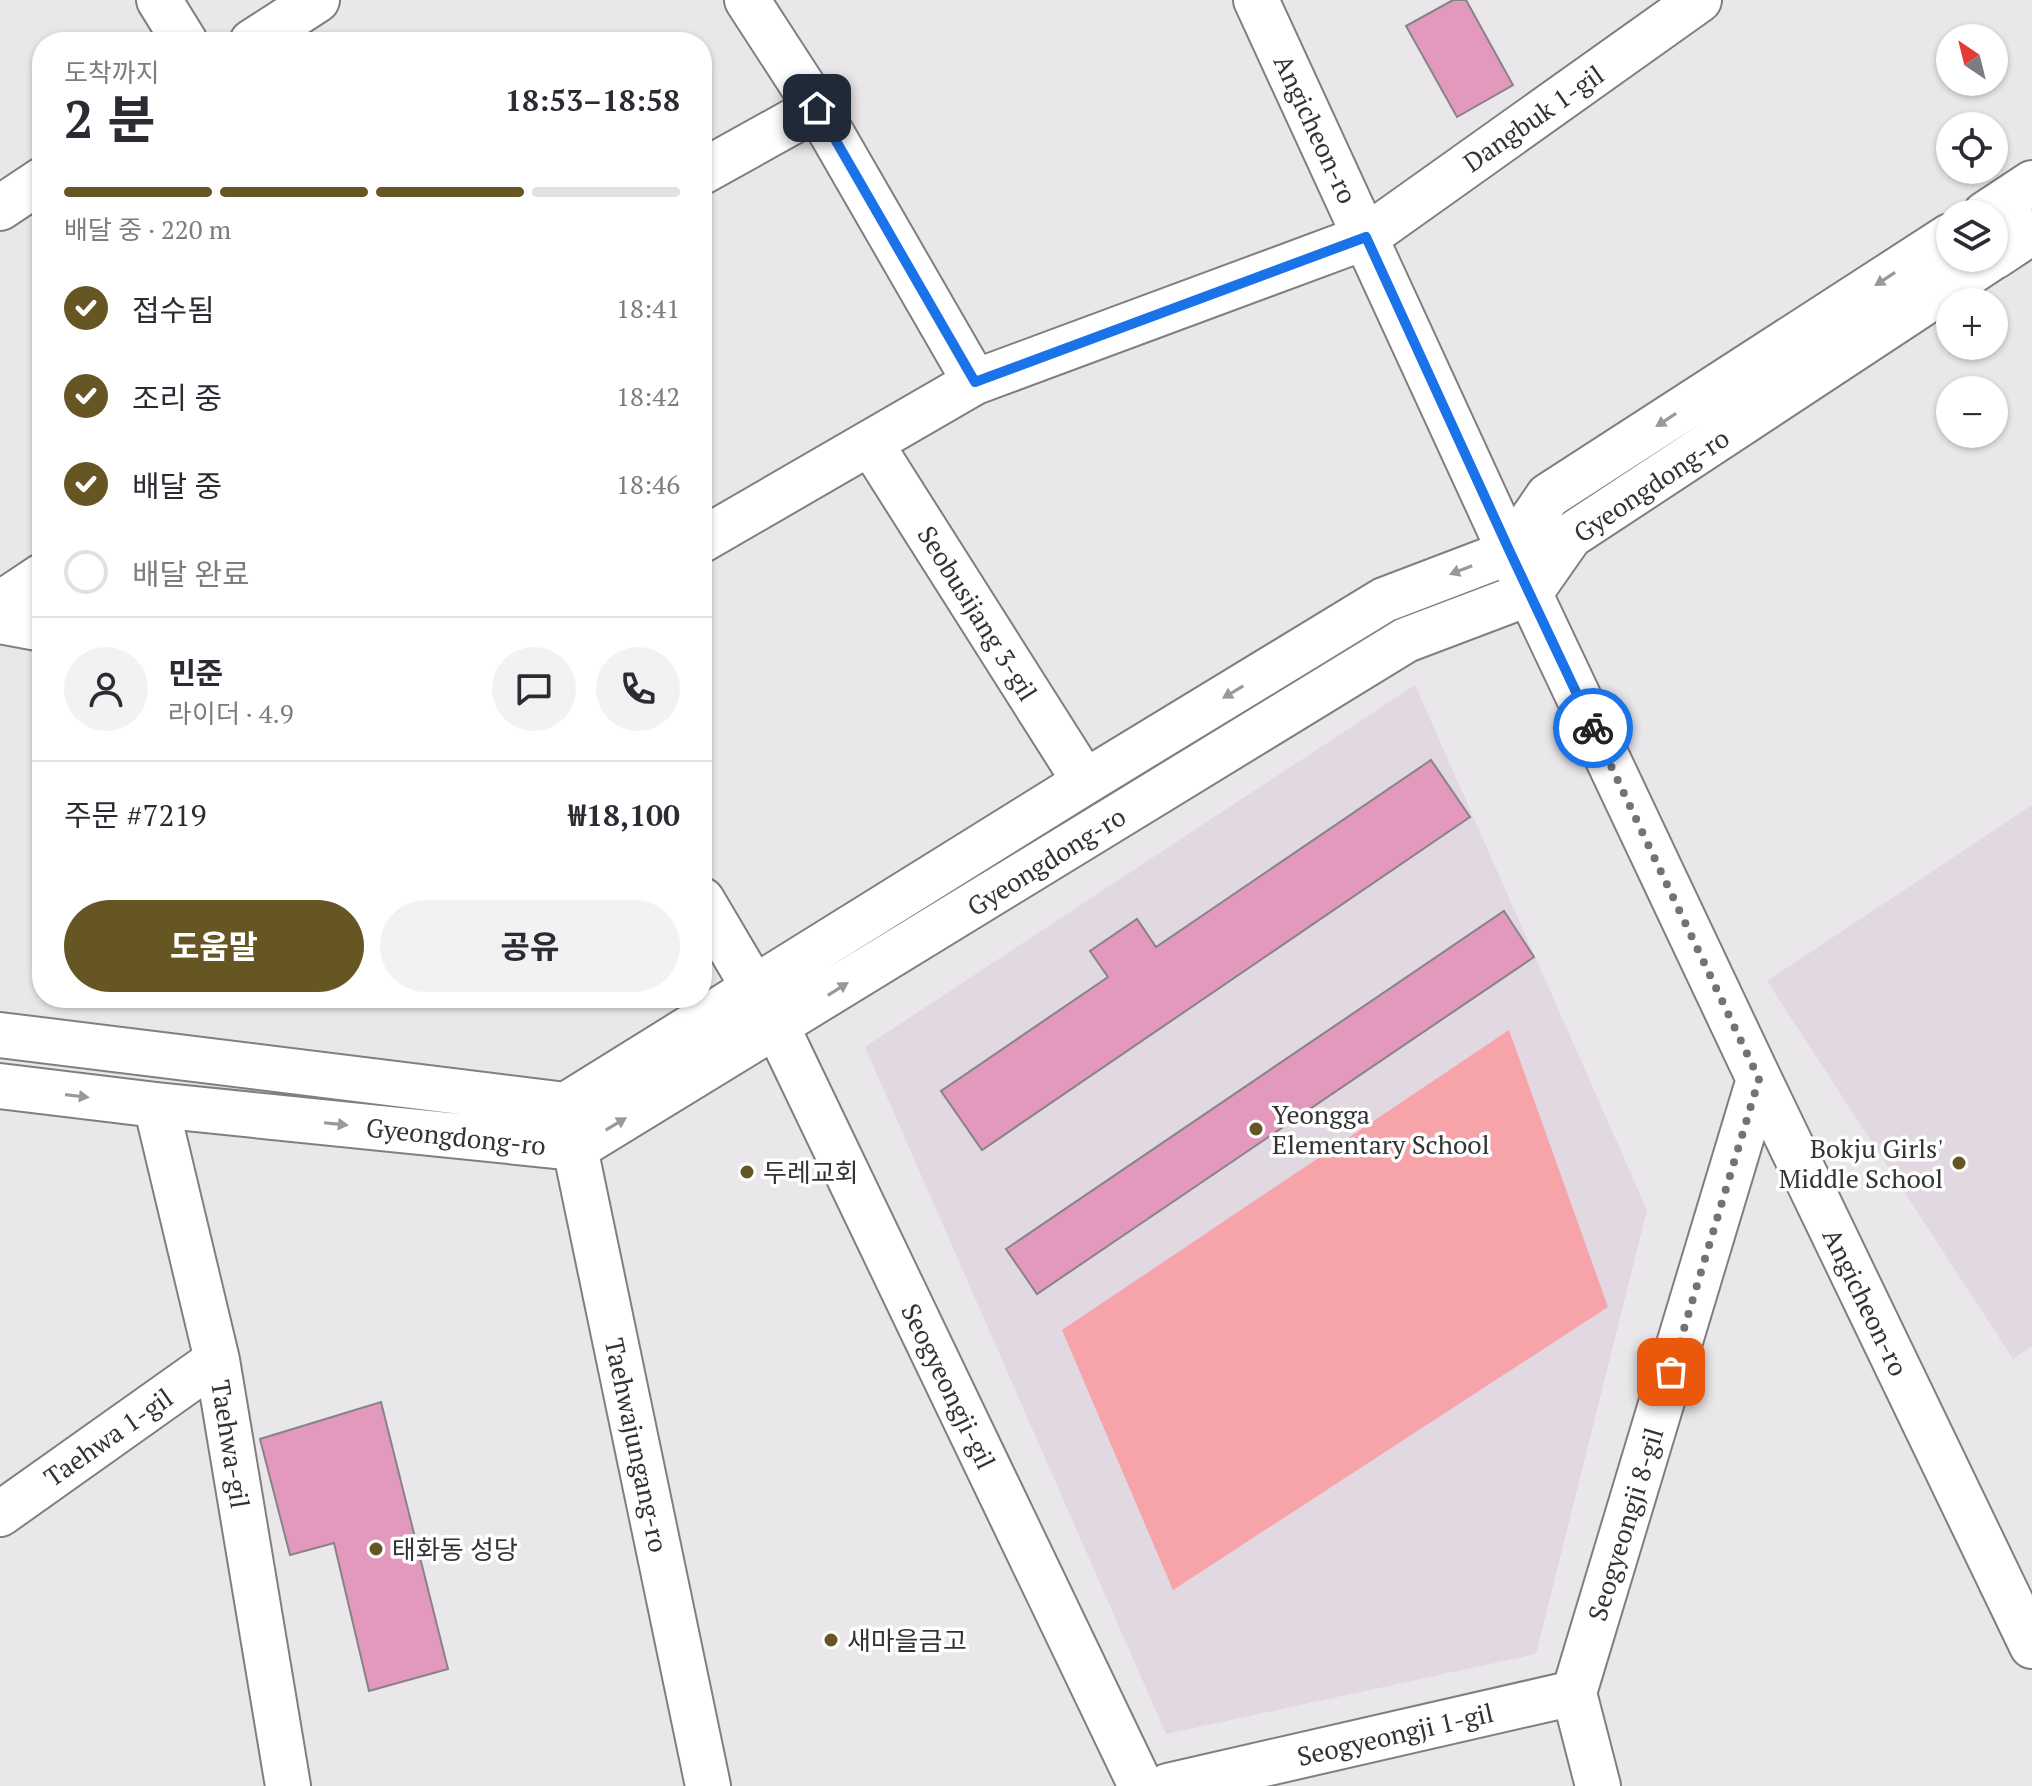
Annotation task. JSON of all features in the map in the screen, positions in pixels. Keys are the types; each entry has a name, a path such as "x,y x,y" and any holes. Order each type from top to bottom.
{"street":[{"path":"159,0 179,32"},
{"path":"267,32 317,0"},
{"path":"712,534 975,382 817,108 747,0"},
{"name":"Angicheon-ro","path":"1256,0 1510,552 2032,1646"},
{"name":"Dangbuk 1-gil","path":"975,382 1366,237 1699,0"},
{"path":"712,166 817,108"},
{"path":"2006,200 2032,183"},
{"path":"0,208 32,187"},
{"name":"Gyeongdong-ro","path":"2008,248 2032,232"},
{"name":"Gyeongdong-ro","path":"0,1035 566,1105 1384,600 1510,552 1548,496 1936,245"},
{"name":"Gyeongdong-ro","path":"0,1086 576,1148 1406,640 1530,593 1570,536 1972,272"},
{"name":"Seobusijang 3-gil","path":"871,444 1085,782"},
{"path":"0,604 32,583"},
{"path":"0,621 32,627"},
{"name":"Seogyeongji-gil","path":"712,917 777,1027 1141,1786"},
{"name":"Seogyeongji 8-gil","path":"1574,1693 1759,1079"},
{"name":"Taehwa-gil","path":"156,1105 217,1360 288,1786"},
{"name":"Taehwajungang-ro","path":"566,1105 708,1786"},
{"name":"Taehwa 1-gil","path":"0,1514 217,1360"},
{"path":"1574,1693 1598,1786"},
{"name":"Seogyeongji 1-gil","path":"1168,1786 1574,1693"}],"shaded area":[{"name":"Yeongga Elementary School","path":"1415,685 1647,1210 1536,1654 1166,1734 865,1047"},
{"name":"Bokju Girls' Middle School","path":"2032,805 2032,1346 2013,1359 1767,981"},
{"path":"1509,1030 1608,1307 1173,1590 1062,1330"}],"building":[{"path":"1453,0 1466,0 1513,85 1457,117 1406,26"},
{"path":"1431,760 1470,817 982,1150 941,1091 1108,977 1090,951 1137,919 1156,947"},
{"path":"1504,911 1534,957 1037,1294 1006,1249"},
{"name":"태화동 성당","path":"381,1402 448,1669 369,1691 334,1543 290,1555 260,1439"}],"way so far":[{"path":"1593,728 1759,1079 1671,1372"}],"place":[{"name":"Yeongga Elementary School","path":"1256,1129"},
{"name":"Bokju Girls' Middle School","path":"1959,1163"},
{"name":"두레교회","path":"747,1172"},
{"name":"태화동 성당","path":"376,1549"},
{"name":"새마을금고","path":"831,1640"}],"route":[{"path":"817,108 975,382 1366,237 1593,728"}]}
